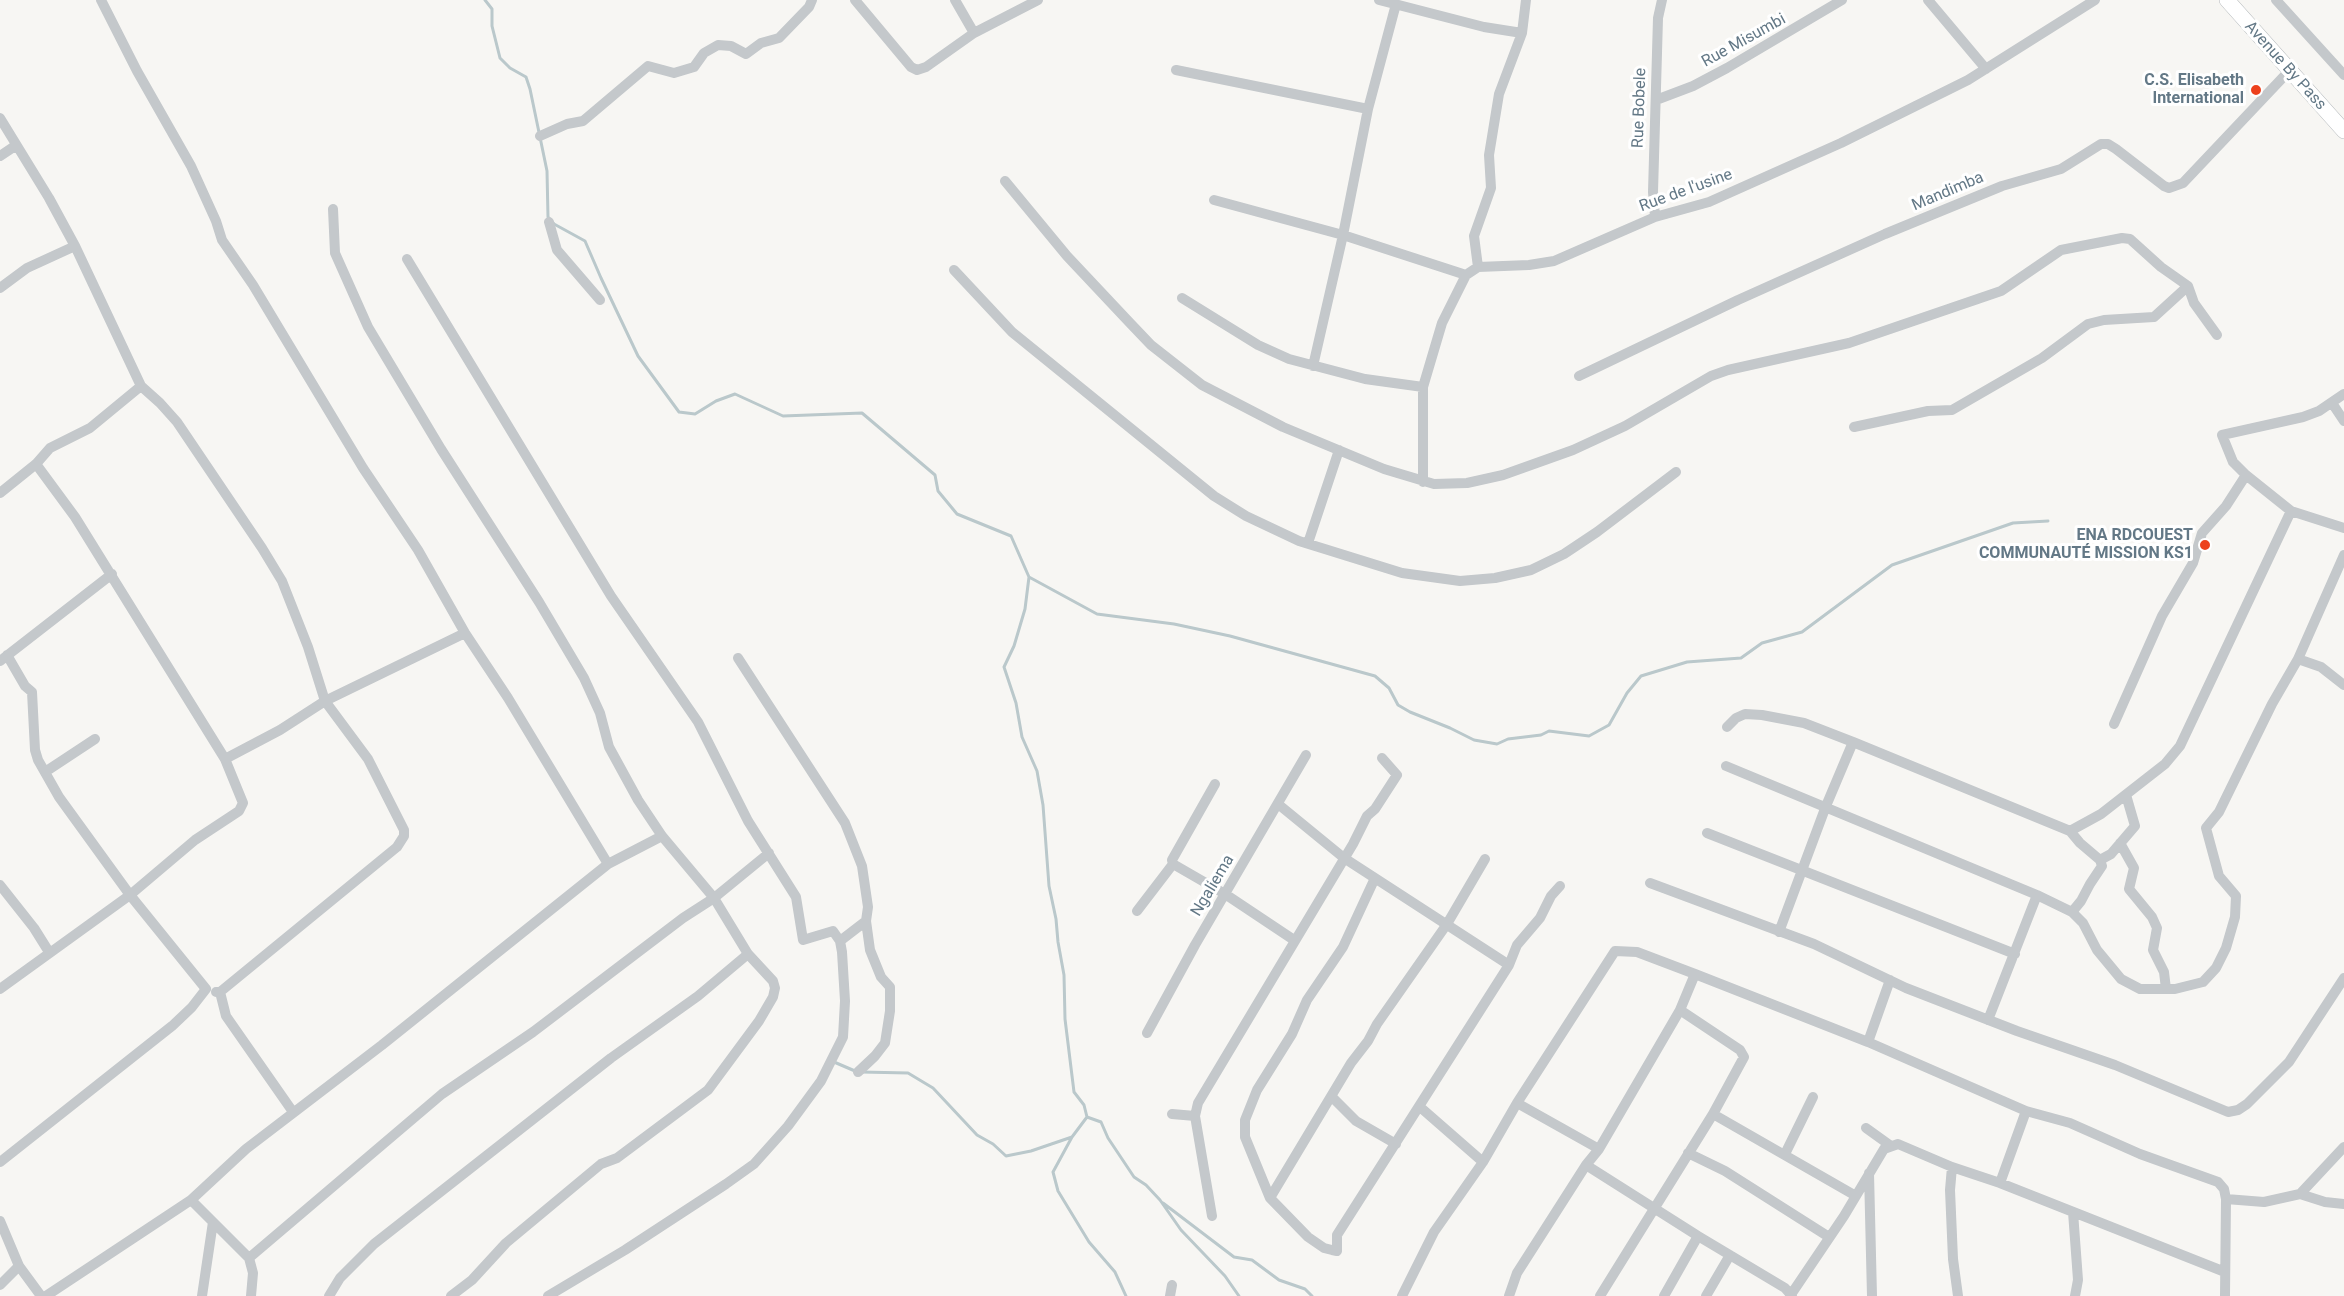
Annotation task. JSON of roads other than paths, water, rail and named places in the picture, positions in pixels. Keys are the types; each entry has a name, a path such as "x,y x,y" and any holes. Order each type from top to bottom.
{"highway":[{"name":"Avenue By Pass","path":"2226,0 2344,131"}],"street":[{"path":"101,0 137,71 191,166 216,221 222,240 253,285 363,468 418,550 465,633 608,864"},
{"path":"540,136 567,124 583,122 648,66 674,73 694,67 704,53 718,45 731,46 746,54 761,43 778,38 809,8 812,0"},
{"path":"855,0 911,67 917,70 926,67 974,33 1038,0"},
{"path":"955,0 974,33"},
{"path":"1380,0 1484,27 1522,33"},
{"path":"1423,482 1423,387 1442,323 1466,275 1478,267 1474,236 1491,188 1489,155 1499,94 1522,33 1526,0"},
{"name":"Rue Bobele","path":"1655,217 1653,192 1658,18 1662,0"},
{"name":"Rue Misumbi","path":"1656,100 1693,86 1727,68 1842,0"},
{"path":"1928,0 1986,69"},
{"name":"Rue de l'usine","path":"1478,267 1529,265 1554,261 1655,217 1709,202 1841,143 1986,69 2095,0"},
{"path":"2276,0 2344,75"},
{"path":"1313,366 1343,235 1368,109 1396,4"},
{"path":"1176,70 1368,109"},
{"name":"Mandimba","path":"1579,376 1738,300 1885,234 2002,186 2061,168 2101,144 2108,144 2116,149 2164,186 2169,188 2182,183 2289,71"},
{"path":"0,118 15,146 49,198 75,246 141,386 177,422 282,581 308,647 325,701 368,759 404,830 404,836 397,847 220,992"},
{"path":"0,156 15,146"},
{"path":"1005,181 1067,256 1130,324 1151,345 1202,385 1283,427 1423,482 1434,484 1467,483 1503,475 1563,453 1625,426 1711,376 1728,370 1849,343 2001,291 2061,250 2122,238 2130,239 2161,267 2188,286 2193,303 2217,335"},
{"path":"1214,200 1343,235 1466,275"},
{"path":"333,209 335,253 369,327 584,678 600,713 609,747 638,800 662,836 714,898 748,954 773,981 775,988 773,997 737,1053 708,1090 617,1158 601,1164 506,1243 472,1280 451,1296"},
{"path":"549,222 557,249 600,300"},
{"path":"0,288 27,268 75,246"},
{"path":"406,259 611,596 698,722 748,821 796,897 802,940 833,931 840,941 845,1001 843,1037 821,1081 788,1126 754,1164 726,1184 625,1250 548,1296"},
{"path":"954,270 1012,332 1214,496 1246,516 1308,543 1402,573 1460,581 1495,578 1531,570 1564,554 1676,472"},
{"path":"1854,428 1928,411 1952,410 2042,358 2088,324 2104,320 2154,317 2188,286"},
{"path":"1182,298 1258,345 1289,359 1365,379 1423,387"},
{"path":"0,493 36,464 50,448 90,428 141,386"},
{"path":"2344,394 2332,403 2303,417 2222,435 2230,457 2246,476 2291,511 2344,528"},
{"path":"2332,403 2344,421"},
{"path":"1308,543 1339,450"},
{"path":"0,989 130,894 195,840 242,808 243,803 225,759 112,574 36,464"},
{"path":"2114,724 2162,616 2193,563 2202,533 2226,506 2246,476"},
{"path":"2070,831 2101,814 2126,795 2165,764 2180,746 2291,511"},
{"path":"1726,766 2037,895 2072,912 2083,923 2097,950 2121,979 2140,989 2175,989 2203,982 2216,968 2226,948 2235,917 2236,896 2219,876 2206,828 2219,812 2272,704 2298,659 2344,555"},
{"path":"112,574 4,658 32,692 35,750 59,797 130,894 206,989 220,992"},
{"path":"225,759 280,730 325,701 465,633"},
{"path":"738,658 845,823 862,866 868,907 866,921 870,950 881,977 890,987 890,1011 885,1043 858,1072"},
{"path":"2298,659 2321,667 2344,685"},
{"path":"1727,727 1736,718 1745,714 1804,723 2070,831 2100,860 2102,866 2072,912"},
{"path":"45,772 94,740"},
{"path":"1779,932 1826,806 1853,742"},
{"name":"Ngaliema","path":"1147,1033 1306,755"},
{"path":"1212,1216 1196,1116 1197,1103 1367,816 1397,775 1382,758"},
{"path":"1137,911 1173,864 1172,860 1215,784"},
{"path":"2100,860 2111,854 2135,826 2126,795"},
{"path":"1278,804 1344,858 1509,965"},
{"path":"1707,833 2015,954"},
{"path":"46,1296 191,1200 246,1149 382,1045 608,864 662,836"},
{"path":"2120,843 2134,868 2129,889 2152,917 2157,928 2153,950 2164,972 2166,989"},
{"path":"249,1258 442,1094 533,1032 683,918 714,898 769,853"},
{"path":"1270,1198 1351,1063 1447,924 1485,859"},
{"path":"1173,864 1225,894 1294,940"},
{"path":"1375,878 1343,947 1307,1000 1292,1034 1257,1090 1245,1120 1245,1137 1270,1198 1308,1237 1324,1248 1337,1251 1337,1235 1509,965 1517,945 1540,918 1551,896 1560,886"},
{"path":"1650,883 1814,944 1890,980 1988,1020 2115,1065 2228,1112 2238,1110 2247,1104 2289,1062 2344,978"},
{"path":"0,885 34,928 49,952"},
{"path":"1988,1020 2037,895"},
{"path":"840,941 866,921"},
{"path":"1402,1296 1434,1233 1483,1162 1517,1103 1615,951 1637,952 1695,974 1868,1042 2026,1111 2070,1124 2140,1154 2218,1182 2224,1190 2226,1199 2225,1296"},
{"path":"329,1296 340,1278 374,1244 611,1058 698,996 748,954"},
{"path":"1509,1296 1517,1273 1586,1165 1599,1149 1680,1010 1695,974"},
{"path":"1868,1042 1890,980"},
{"path":"0,1162 172,1026 192,1007 206,989"},
{"path":"220,992 226,1016 293,1112"},
{"path":"1600,1296 1713,1114 1744,1057 1740,1050 1680,1010"},
{"path":"1332,1096 1356,1121 1396,1144"},
{"path":"1785,1154 1813,1096"},
{"path":"1517,1103 1599,1149"},
{"path":"1419,1107 1483,1162"},
{"path":"2000,1183 2026,1111"},
{"path":"1172,1114 1196,1116"},
{"path":"1713,1114 1856,1196"},
{"path":"1866,1128 1891,1146"},
{"path":"1586,1165 1785,1288 1791,1295 1884,1149 1898,1144 2225,1272"},
{"path":"2300,1194 2344,1147"},
{"path":"1688,1153 1725,1171 1829,1237"},
{"path":"1952,1167 1950,1190 1953,1259 1958,1296"},
{"path":"1869,1173 1872,1296"},
{"path":"2226,1199 2264,1202 2300,1194 2325,1202 2344,1204"},
{"path":"191,1200 249,1258 253,1273 251,1296"},
{"path":"2073,1212 2078,1280 2075,1296"},
{"path":"0,1221 19,1266 41,1296"},
{"path":"202,1296 213,1222"},
{"path":"1664,1296 1698,1236"},
{"path":"1707,1296 1730,1255"},
{"path":"0,1285 19,1266"}],"waterway":[{"path":"485,0 492,9 492,26 500,58 510,68 526,77 530,89 547,171 548,217 554,224 585,241 638,356 679,412 695,414 716,401 735,394 783,416 862,413 935,475 938,491 957,514 1011,536 1029,577 1025,609 1014,646 1004,667 1016,703 1022,737 1037,771 1043,805 1049,886 1064,975 1065,1019 1074,1092 1084,1105 1087,1117"},
{"path":"1029,577 1097,614 1174,624 1230,636 1375,676 1389,688 1398,705 1410,712 1474,740 1497,744 1508,739 1541,735 1549,731 1589,736 1609,725 1627,693 1641,676 1687,662 1741,658 1762,643 1802,632 1892,565 2013,523 2048,521"},
{"path":"834,1062 855,1071"},
{"path":"861,1072 908,1073 933,1088 977,1135 993,1144 1006,1156 1031,1151 1072,1137"},
{"path":"1087,1117 1101,1122 1108,1138 1134,1177 1146,1185 1160,1200 1181,1230 1225,1276 1239,1296"},
{"path":"1087,1117 1072,1137 1053,1172 1058,1191 1089,1242 1115,1272 1126,1296"},
{"path":"1163,1203 1234,1257 1252,1260 1279,1280 1305,1289 1312,1296"}],"place":[{"name":"C.S. Elisabeth International","path":"2256,90"},
{"name":"ENA RDCOUEST COMMUNAUTÉ MISSION KS1","path":"2205,545"}]}
